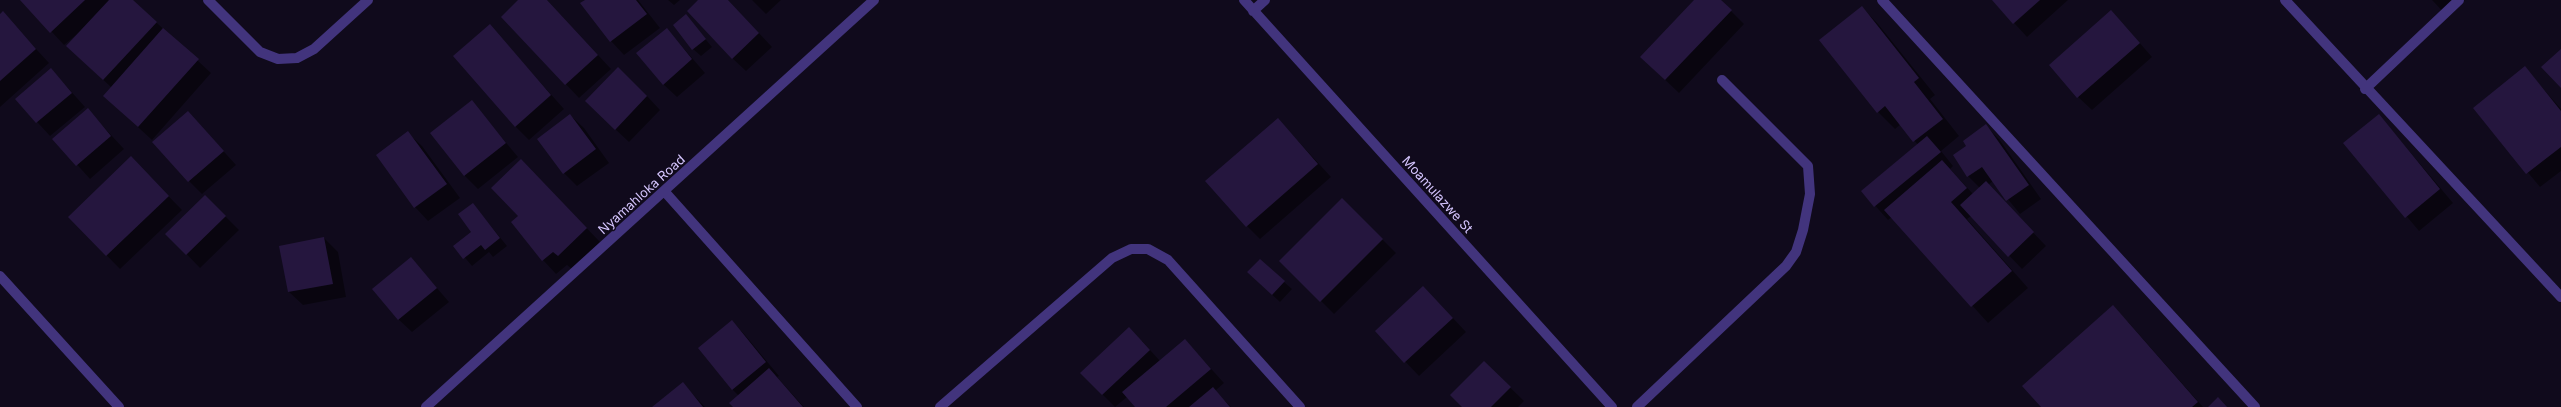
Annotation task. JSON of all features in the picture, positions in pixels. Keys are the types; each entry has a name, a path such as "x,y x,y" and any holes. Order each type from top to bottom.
{"street":[{"path":"208,0 260,52 278,59 297,58 314,49 368,0"},
{"name":"Nyamahloka Road","path":"426,407 665,192 874,0"},
{"name":"Moamulazwe St","path":"1244,0 1612,407"},
{"path":"1253,11 1265,0"},
{"path":"1882,0 2255,407"},
{"path":"2285,0 2365,89 2561,297"},
{"path":"2365,89 2459,0"},
{"path":"1637,407 1786,266 1796,252 1803,230 1810,194 1808,166 1722,80"},
{"path":"665,192 857,407"},
{"path":"940,407 1112,258 1131,249 1148,249 1168,260 1300,407"},
{"path":"0,276 119,407"}],"building":[{"path":"20,0 85,0 50,33"},
{"path":"109,0 133,0 157,22 103,80 66,46"},
{"path":"518,0 547,0 598,55 565,85 501,17"},
{"path":"585,0 636,0 647,14 610,42 580,3"},
{"path":"698,0 728,0 759,33 732,59 687,11"},
{"path":"1694,0 1721,0 1732,10 1665,80 1640,57"},
{"path":"1992,0 2040,0 2013,24"},
{"path":"1862,6 1919,78 1914,82 1943,119 1913,142 1885,106 1877,113 1819,40"},
{"path":"2111,10 2140,43 2077,98 2049,65"},
{"path":"3,11 36,49 0,81 0,14"},
{"path":"686,14 706,39 692,50 673,25"},
{"path":"490,24 551,95 515,127 453,56"},
{"path":"163,28 199,59 138,127 103,96"},
{"path":"667,28 692,59 663,85 636,53"},
{"path":"2561,49 2561,88 2541,67"},
{"path":"2525,66 2561,111 2561,147 2526,174 2473,108"},
{"path":"618,67 647,96 615,130 585,101"},
{"path":"51,68 72,93 36,123 15,99"},
{"path":"472,100 506,143 464,176 430,133"},
{"path":"88,108 111,136 76,166 52,139"},
{"path":"188,111 224,151 188,182 152,142"},
{"path":"570,114 596,149 563,174 537,139"},
{"path":"2379,114 2440,189 2405,218 2343,143"},
{"path":"1278,118 1318,164 1246,227 1205,181"},
{"path":"1986,124 2029,185 2006,201 1982,167 1967,177 1953,155 1966,146 1963,141"},
{"path":"408,131 447,184 414,208 376,155"},
{"path":"1927,136 1941,152 1874,207 1861,191"},
{"path":"131,156 169,196 106,256 68,217"},
{"path":"521,159 587,228 558,256 553,252 542,261 511,222 518,216 491,188"},
{"path":"1942,160 1967,188 1951,202 2012,271 1971,307 1884,210"},
{"path":"1986,181 2034,232 2008,257 1960,205"},
{"path":"205,195 226,216 186,255 165,234"},
{"path":"1342,198 1383,239 1320,302 1279,261"},
{"path":"473,203 500,238 485,250 481,245 463,259 453,246 471,232 458,214"},
{"path":"324,237 333,284 288,292 279,246"},
{"path":"411,257 437,288 398,320 372,289"},
{"path":"1260,259 1285,281 1272,295 1247,272"},
{"path":"1423,286 1453,318 1404,363 1375,331"},
{"path":"2113,305 2198,402 2192,407 2041,407 2022,386"},
{"path":"732,320 766,362 732,390 698,348"},
{"path":"1129,327 1150,350 1102,395 1080,373"},
{"path":"1185,339 1211,369 1166,407 1135,407 1122,392"},
{"path":"1484,361 1511,387 1491,407 1462,407 1450,395"},
{"path":"769,368 803,407 733,407 729,403"},
{"path":"683,382 703,407 652,407"},
{"path":"1213,387 1230,407 1189,407"},
{"path":"2218,397 2227,407 2208,407"}]}
